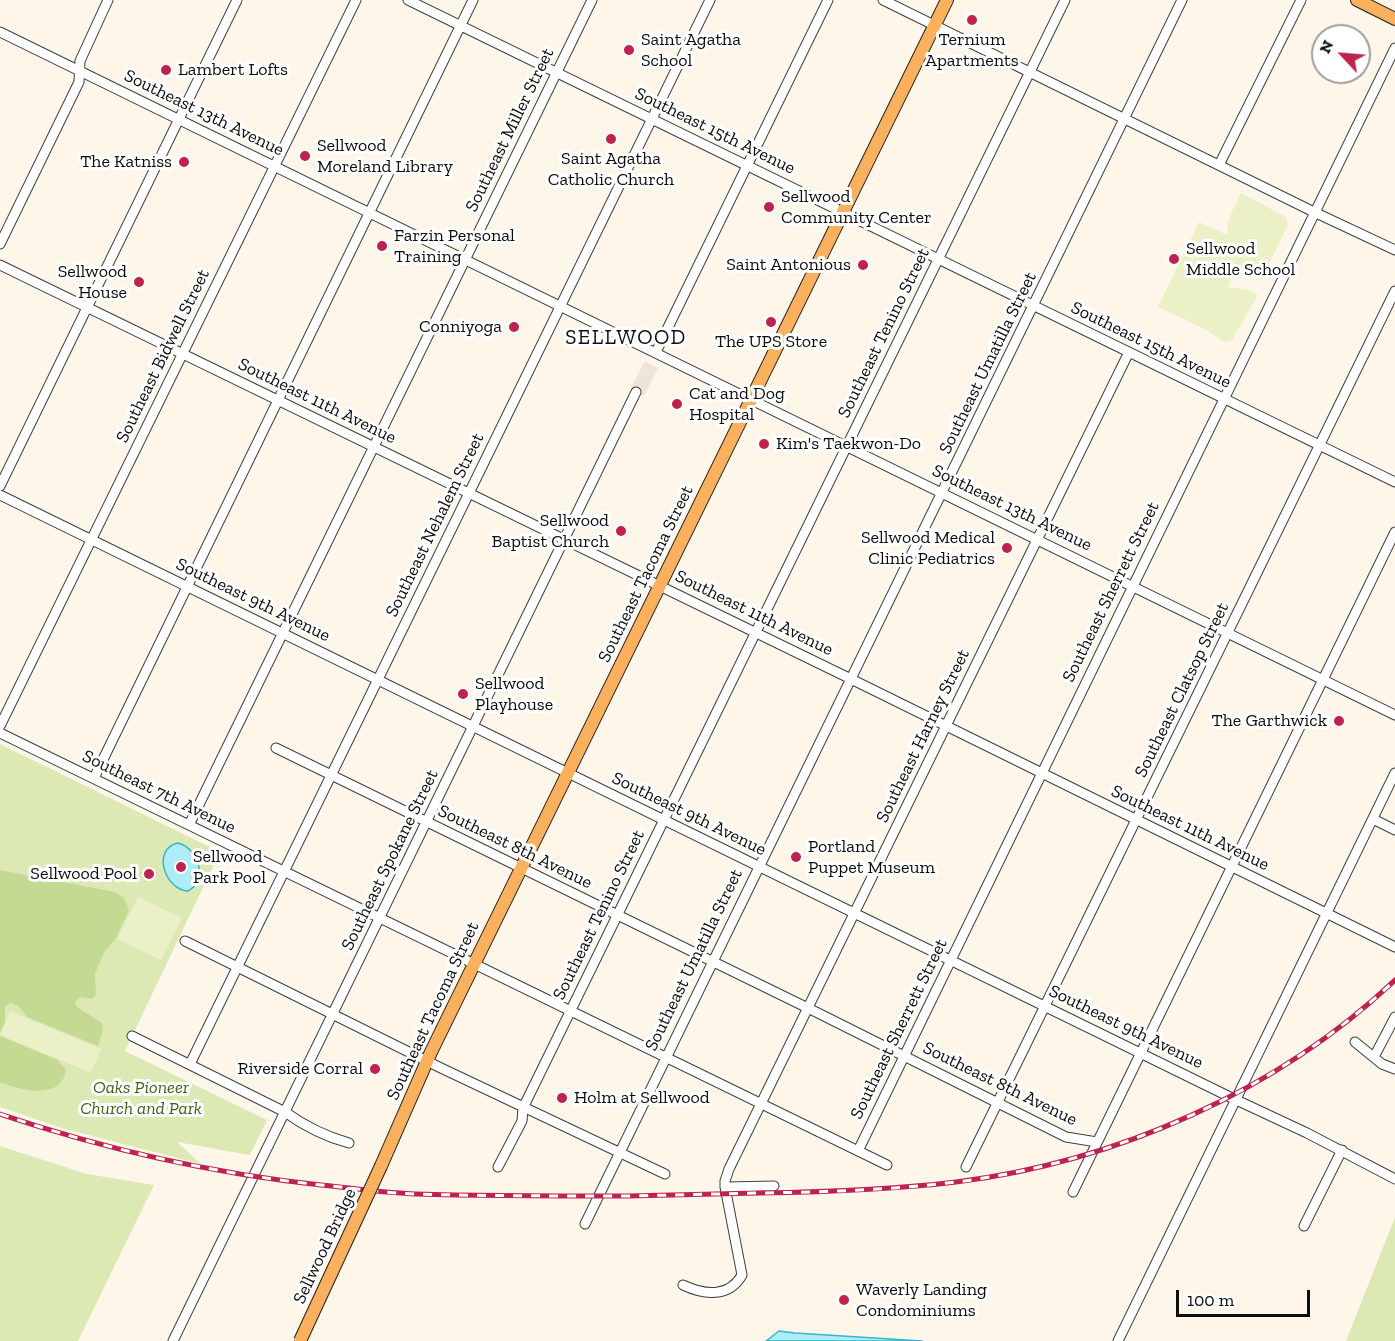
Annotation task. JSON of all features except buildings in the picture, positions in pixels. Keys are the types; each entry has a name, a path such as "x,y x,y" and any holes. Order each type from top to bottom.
{"main road":[{"name":"Southeast Tacoma Street","path":"381,1166 426,1062 947,0"},
{"path":"1357,0 1395,19"},
{"name":"Sellwood Bridge","path":"300,1341 381,1166"}],"street":[{"path":"0,244 79,82 80,61 108,0"},
{"path":"0,486 237,0"},
{"name":"Southeast Bidwell Street","path":"0,726 356,0"},
{"name":"Southeast 15th Avenue","path":"408,0 1395,482"},
{"path":"94,778 473,0"},
{"name":"Southeast Miller Street","path":"189,825 592,0"},
{"name":"Southeast Nehalem Street","path":"190,1064 710,0"},
{"path":"656,352 828,0"},
{"path":"883,0 1395,250"},
{"name":"Southeast Tenino Street","path":"498,1167 522,1121 523,1108 1065,0"},
{"name":"Southeast Umatilla Street","path":"585,1224 1182,0"},
{"path":"1219,165 1301,0"},
{"name":"Southeast 13th Avenue","path":"0,32 1395,715"},
{"name":"Southeast Sherrett Street","path":"858,1151 1395,48"},
{"name":"Southeast 11th Avenue","path":"0,265 851,679 1395,947"},
{"name":"Southeast Clatsop Street","path":"966,1167 1395,291"},
{"name":"Southeast Harney Street","path":"682,1285 709,1293 728,1291 737,1284 742,1275 725,1181 729,1168 1129,352"},
{"name":"Southeast Spokane Street","path":"173,1341 636,393"},
{"name":"Southeast 9th Avenue","path":"0,495 1342,1150 1395,1179"},
{"path":"1073,1192 1395,532"},
{"name":"Southeast 7th Avenue","path":"0,733 887,1165"},
{"name":"Southeast 8th Avenue","path":"276,748 809,1008 1066,1137 1097,1142"},
{"path":"1118,1341 1395,773"},
{"path":"1373,819 1395,830"},
{"path":"185,941 426,1062 665,1174"},
{"path":"1374,1057 1395,1017"},
{"path":"132,1036 338,1140 349,1143"},
{"path":"1355,1042 1382,1064 1395,1069"},
{"path":"1304,1226 1342,1150"},
{"path":"726,1187 774,1186"}],"green space":[{"path":"1241,193 1286,217 1288,225 1261,280 1251,276 1238,265 1228,287 1248,290 1258,295 1232,340 1224,342 1207,330 1158,307 1199,222 1227,235 1229,219"},
{"name":"Oaks Pioneer Church and Park","path":"0,744 220,852 125,1051 267,1120 250,1155 177,1142 201,1164 65,1129 0,1107"},
{"path":"0,870 115,892 124,898 129,910 115,940 104,952 95,974 96,995 92,999 81,997 75,1002 77,1007 102,1023 103,1030 98,1046 27,1017 18,1006 11,1003 5,1006 5,1021 0,1034"},
{"path":"138,897 182,918 161,960 117,939"},
{"path":"10,1011 101,1049 91,1073 0,1035"},
{"path":"0,1036 58,1060 66,1070 63,1080 57,1086 39,1091 0,1082"},
{"path":"0,1146 87,1174 154,1185 78,1341 0,1341"},
{"path":"1395,1217 1395,1341 1346,1341"}],"shaded area":[{"path":"645,361 658,368 644,396 630,389"}],"water":[{"name":"Sellwood Park Pool","path":"178,843 191,851 198,865 198,880 188,891 173,884 164,869 165,853"},
{"path":"779,1331 795,1333 922,1341 766,1341"}],"railway":[{"path":"0,1114 39,1127 158,1158 239,1174 392,1193 628,1196 833,1191 932,1185 1016,1172 1076,1158 1134,1139 1192,1115 1300,1056 1349,1020 1395,980"}],"place":[{"name":"Ternium Apartments","path":"972,20"},
{"name":"Saint Agatha School","path":"629,50"},
{"name":"Lambert Lofts","path":"166,70"},
{"name":"Saint Agatha Catholic Church","path":"611,139"},
{"name":"Sellwood Moreland Library","path":"305,156"},
{"name":"The Katniss","path":"184,162"},
{"name":"Sellwood Community Center","path":"769,207"},
{"name":"Farzin Personal Training","path":"382,246"},
{"name":"Sellwood Middle School","path":"1174,259"},
{"name":"Saint Antonious","path":"863,265"},
{"name":"Sellwood House","path":"139,282"},
{"name":"The UPS Store","path":"771,322"},
{"name":"Conniyoga","path":"514,327"},
{"name":"Cat and Dog Hospital","path":"677,404"},
{"name":"Kim's Taekwon-Do","path":"764,444"},
{"name":"Sellwood Baptist Church","path":"621,531"},
{"name":"Sellwood Medical Clinic Pediatrics","path":"1007,548"},
{"name":"Sellwood Playhouse","path":"463,694"},
{"name":"The Garthwick","path":"1339,721"},
{"name":"Portland Puppet Museum","path":"796,857"},
{"name":"Sellwood Park Pool","path":"181,867"},
{"name":"Sellwood Pool","path":"149,874"},
{"name":"Riverside Corral","path":"375,1069"},
{"name":"Holm at Sellwood","path":"562,1098"},
{"name":"Waverly Landing Condominiums","path":"844,1300"}],"district":[{"name":"SELLWOOD","path":"626,338"}]}
